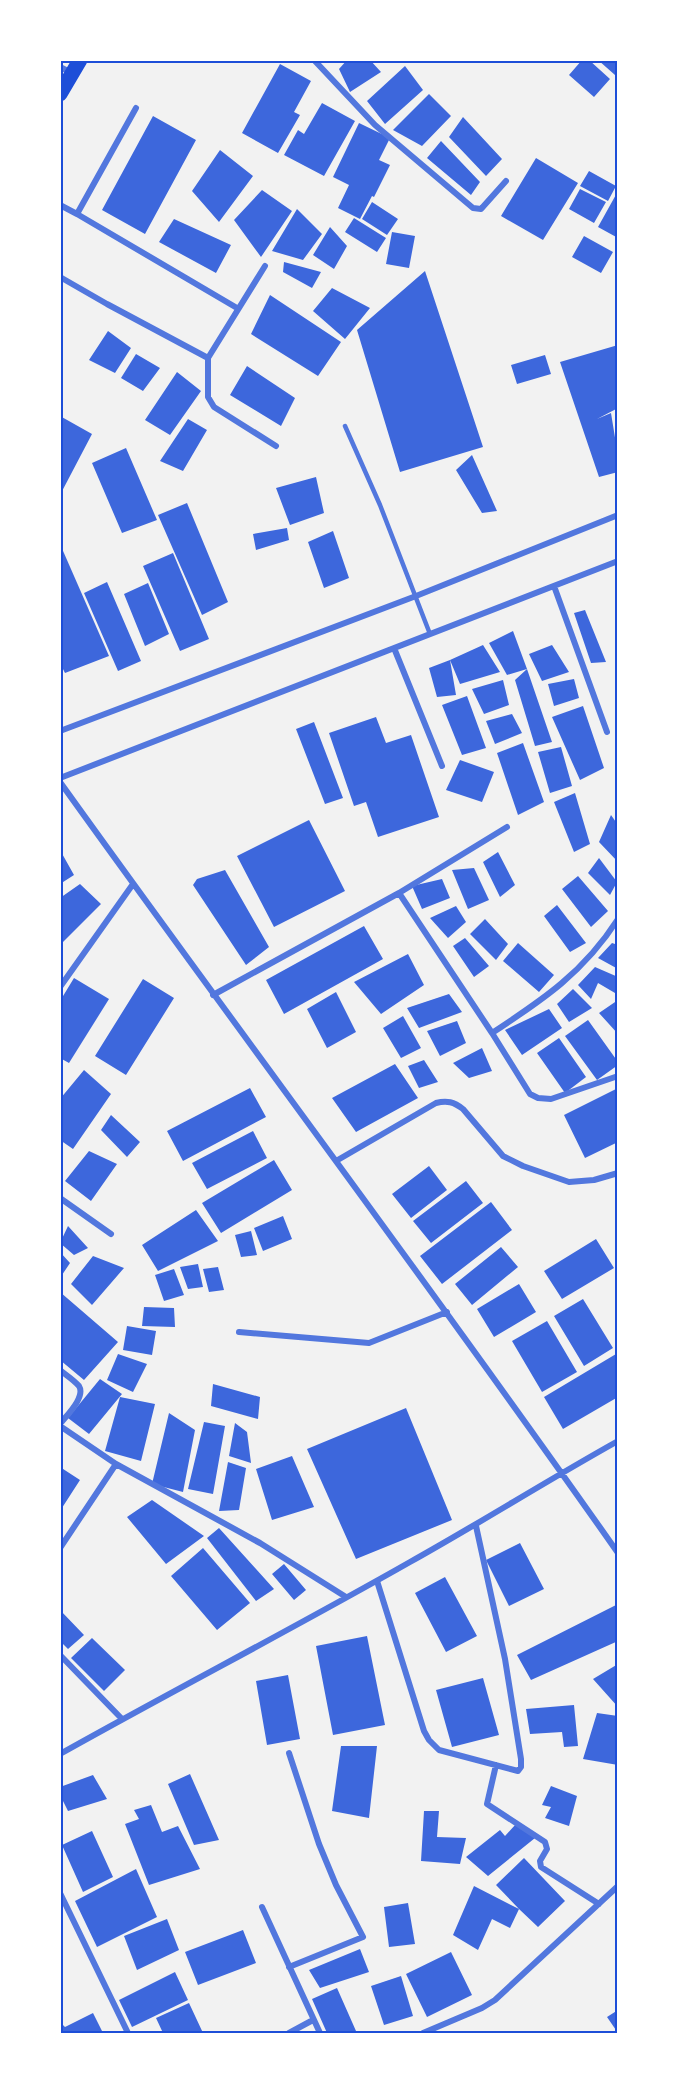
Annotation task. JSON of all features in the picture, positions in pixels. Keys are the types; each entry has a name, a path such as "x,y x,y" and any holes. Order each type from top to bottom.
{"main road":[{"path":"60,94 71,67"}],"street":[{"path":"314,60 375,125 473,208 481,209 506,181"},
{"path":"77,214 136,108"},
{"path":"60,205 237,308"},
{"path":"265,266 208,358 208,397 214,407 276,446"},
{"path":"60,277 208,358"},
{"path":"60,731 416,596 618,515"},
{"path":"618,561 60,780 213,995 447,1312 618,1553"},
{"path":"554,586 607,732"},
{"path":"393,648 442,766"},
{"path":"213,995 399,893 507,827"},
{"path":"60,987 133,884"},
{"path":"399,893 530,1094 538,1098 551,1099 618,1076"},
{"path":"492,1033 542,1000 579,969 618,919"},
{"path":"336,1161 436,1103 445,1101 455,1103 463,1109 503,1156 523,1166 569,1182 594,1180 618,1173"},
{"path":"60,1198 111,1234"},
{"path":"239,1332 369,1343 447,1312"},
{"path":"60,1370 79,1386 81,1391 78,1400 60,1425 116,1464 260,1543 346,1598"},
{"path":"60,1754 476,1526 562,1472 618,1441"},
{"path":"60,1548 116,1464"},
{"path":"377,1581 426,1736 439,1750 518,1771 521,1767 521,1760 505,1659 476,1526"},
{"path":"60,1655 122,1719"},
{"path":"289,1753 319,1844 336,1886 363,1937 289,1967"},
{"path":"496,1765 487,1804 545,1842 547,1849 540,1861 541,1867 599,1904"},
{"path":"423,2033 482,2008 495,2000 618,1886"},
{"path":"60,1893 129,2033"},
{"path":"262,1907 320,2033"},
{"path":"289,2033 313,2020"}],"lane":[{"path":"345,426 380,505 430,634"}],"building":[{"path":"347,60 370,60 381,72 350,92 339,69"},
{"path":"582,60 589,60 610,79 594,97 569,75"},
{"path":"598,60 618,60 618,72 615,75"},
{"path":"280,64 311,81 294,112 300,115 278,153 242,133"},
{"path":"405,66 423,90 385,124 367,101"},
{"path":"429,94 451,116 422,146 393,130"},
{"path":"322,103 355,121 324,176 284,155 298,130 304,134"},
{"path":"153,116 196,140 145,234 102,210"},
{"path":"463,117 502,159 486,176 449,137"},
{"path":"359,123 390,138 379,160 390,165 360,219 338,208 349,185 333,177"},
{"path":"441,141 480,182 471,195 427,158"},
{"path":"220,150 253,176 219,222 192,191"},
{"path":"536,158 578,183 543,240 501,216"},
{"path":"589,171 616,186 608,201 580,186"},
{"path":"580,189 606,202 594,223 569,209"},
{"path":"262,190 292,211 261,257 234,220"},
{"path":"618,191 618,238 598,227"},
{"path":"372,202 398,219 387,235 362,219"},
{"path":"297,209 322,234 303,260 272,251"},
{"path":"354,218 386,238 377,252 345,232"},
{"path":"174,219 231,245 216,273 159,242"},
{"path":"330,227 347,246 334,269 313,255"},
{"path":"392,232 415,236 409,268 386,264"},
{"path":"584,236 613,252 601,273 572,257"},
{"path":"284,262 321,272 312,288 283,272"},
{"path":"425,271 483,447 400,472 357,330"},
{"path":"332,288 370,308 345,339 313,311"},
{"path":"270,295 341,342 318,376 251,334"},
{"path":"108,331 131,348 115,373 89,360"},
{"path":"618,345 618,408 597,419 611,413 618,456 618,472 599,477 560,362"},
{"path":"136,354 160,368 143,391 121,378"},
{"path":"545,355 551,374 517,384 511,365"},
{"path":"247,366 295,398 281,426 230,395"},
{"path":"177,372 201,391 170,435 145,420"},
{"path":"60,416 92,434 60,495"},
{"path":"188,419 207,430 183,471 160,461"},
{"path":"126,448 157,520 122,533 92,463"},
{"path":"472,455 497,511 482,513 456,470"},
{"path":"316,477 324,513 290,525 276,488"},
{"path":"187,503 228,602 202,615 158,515"},
{"path":"287,528 289,540 256,550 253,534"},
{"path":"333,531 349,578 324,588 308,542"},
{"path":"60,544 109,656 65,673 60,663"},
{"path":"173,553 209,639 180,651 143,566"},
{"path":"107,582 141,661 118,671 84,593"},
{"path":"148,583 169,634 145,646 124,594"},
{"path":"585,610 606,662 591,663 574,613"},
{"path":"513,631 527,669 507,675 489,643"},
{"path":"483,645 500,672 460,684 450,660"},
{"path":"552,645 569,672 542,681 529,654"},
{"path":"450,660 456,695 437,697 429,668"},
{"path":"527,669 552,742 535,746 515,680"},
{"path":"574,679 579,698 554,706 548,684"},
{"path":"503,680 509,705 484,714 472,689"},
{"path":"467,696 486,748 462,755 442,705"},
{"path":"583,706 604,768 580,780 552,717"},
{"path":"512,714 522,733 495,744 486,721"},
{"path":"376,717 386,743 411,735 439,817 378,837 366,802 354,806 329,733"},
{"path":"314,722 343,798 325,804 296,729"},
{"path":"523,743 544,802 518,815 497,753"},
{"path":"561,747 572,786 550,793 538,752"},
{"path":"460,760 494,772 482,802 446,790"},
{"path":"575,793 590,844 574,852 554,802"},
{"path":"611,815 618,825 618,862 599,842"},
{"path":"309,820 345,891 274,927 237,856"},
{"path":"60,850 74,875 60,884"},
{"path":"498,852 515,885 500,897 483,862"},
{"path":"599,858 617,882 610,895 588,873"},
{"path":"474,868 489,900 468,909 452,870"},
{"path":"225,870 269,947 246,965 193,885 197,879"},
{"path":"578,876 608,911 591,927 562,889"},
{"path":"442,879 450,898 422,909 412,886"},
{"path":"80,884 101,904 60,945 60,898"},
{"path":"557,905 586,943 570,952 544,916"},
{"path":"456,906 466,922 448,938 430,918"},
{"path":"485,919 508,944 496,960 470,934"},
{"path":"364,926 383,959 284,1014 266,980"},
{"path":"465,938 489,966 474,977 453,946"},
{"path":"518,943 554,975 539,992 503,961"},
{"path":"612,943 618,945 618,969 598,958"},
{"path":"408,954 424,985 381,1014 354,982"},
{"path":"595,967 618,977 618,991 615,993 598,983 591,999 578,985"},
{"path":"74,978 109,999 69,1063 60,1058 60,1001"},
{"path":"143,979 174,998 126,1075 95,1056"},
{"path":"573,989 592,1008 569,1022 557,1004"},
{"path":"336,992 356,1032 327,1048 307,1009"},
{"path":"449,994 462,1012 419,1028 407,1008"},
{"path":"618,1000 618,1034 599,1013"},
{"path":"549,1009 562,1028 522,1055 505,1030"},
{"path":"403,1016 421,1048 401,1058 383,1028"},
{"path":"588,1020 618,1062 618,1065 597,1080 565,1036"},
{"path":"457,1021 466,1043 440,1056 427,1031"},
{"path":"559,1038 586,1077 565,1093 537,1053"},
{"path":"482,1048 492,1071 469,1078 453,1063"},
{"path":"424,1060 438,1082 419,1088 408,1066"},
{"path":"395,1064 418,1098 356,1132 332,1098"},
{"path":"84,1070 111,1094 73,1149 60,1140 60,1099"},
{"path":"250,1088 266,1117 183,1161 167,1131"},
{"path":"618,1088 618,1142 585,1158 564,1115"},
{"path":"111,1115 140,1142 127,1157 101,1130"},
{"path":"253,1131 267,1158 207,1189 192,1163"},
{"path":"89,1151 117,1164 91,1201 65,1181"},
{"path":"274,1160 292,1190 221,1233 202,1203"},
{"path":"429,1166 447,1190 411,1218 392,1194"},
{"path":"466,1181 483,1203 431,1243 413,1221"},
{"path":"491,1202 512,1230 442,1284 420,1256"},
{"path":"196,1210 218,1241 158,1271 142,1245"},
{"path":"283,1216 292,1239 263,1251 254,1228"},
{"path":"68,1226 88,1248 74,1255 60,1243"},
{"path":"251,1231 257,1255 241,1257 235,1235"},
{"path":"596,1239 614,1268 562,1299 544,1271"},
{"path":"501,1247 518,1267 472,1305 455,1284"},
{"path":"60,1252 70,1263 60,1278"},
{"path":"93,1256 124,1268 92,1305 71,1284"},
{"path":"198,1264 203,1287 188,1289 180,1267"},
{"path":"218,1267 224,1290 209,1292 203,1269"},
{"path":"174,1269 184,1295 164,1301 155,1275"},
{"path":"519,1284 536,1312 494,1337 477,1309"},
{"path":"60,1292 118,1342 84,1380 60,1360"},
{"path":"583,1299 613,1348 584,1366 554,1316"},
{"path":"144,1307 174,1308 175,1327 142,1326"},
{"path":"547,1321 577,1372 542,1392 512,1341"},
{"path":"127,1326 156,1331 152,1355 123,1350"},
{"path":"118,1354 147,1364 133,1392 107,1380"},
{"path":"616,1354 618,1397 563,1429 544,1397"},
{"path":"100,1379 122,1394 89,1434 68,1418"},
{"path":"213,1384 260,1397 258,1419 211,1406"},
{"path":"120,1397 155,1404 141,1461 105,1451"},
{"path":"406,1408 452,1520 356,1559 307,1449"},
{"path":"169,1413 195,1430 183,1492 152,1484"},
{"path":"204,1422 225,1426 213,1494 188,1489"},
{"path":"235,1423 247,1432 251,1463 229,1456"},
{"path":"292,1456 314,1507 272,1520 256,1469"},
{"path":"228,1462 246,1468 239,1510 219,1511"},
{"path":"60,1467 80,1480 60,1511"},
{"path":"152,1500 204,1536 166,1564 127,1517"},
{"path":"219,1528 274,1589 256,1601 207,1538"},
{"path":"520,1543 544,1589 509,1606 486,1560"},
{"path":"203,1548 250,1603 217,1630 171,1576"},
{"path":"284,1564 306,1590 294,1600 272,1574"},
{"path":"445,1577 477,1636 446,1652 415,1593"},
{"path":"618,1604 618,1641 531,1680 517,1655"},
{"path":"60,1610 84,1635 68,1649 60,1641"},
{"path":"367,1636 385,1725 333,1735 316,1646"},
{"path":"92,1638 125,1670 104,1691 71,1658"},
{"path":"618,1664 618,1707 593,1679"},
{"path":"288,1675 300,1739 267,1745 256,1681"},
{"path":"483,1678 499,1735 452,1747 436,1690"},
{"path":"574,1705 578,1746 564,1747 562,1732 530,1734 526,1709"},
{"path":"597,1713 618,1716 618,1765 583,1759"},
{"path":"341,1746 377,1746 369,1818 332,1811"},
{"path":"190,1774 219,1840 194,1845 168,1784"},
{"path":"93,1775 107,1799 68,1811 60,1795 60,1787"},
{"path":"551,1786 577,1796 569,1826 545,1818 551,1807 542,1805"},
{"path":"151,1805 162,1832 178,1826 200,1869 149,1885 125,1824 139,1819 134,1810"},
{"path":"424,1811 439,1811 437,1837 466,1838 460,1864 421,1861"},
{"path":"516,1824 535,1838 488,1876 466,1857 500,1830 505,1836"},
{"path":"92,1831 113,1877 83,1892 62,1845"},
{"path":"524,1858 565,1901 538,1927 496,1885"},
{"path":"136,1869 157,1917 97,1947 75,1901"},
{"path":"474,1886 519,1909 510,1928 492,1919 478,1950 453,1935"},
{"path":"408,1903 415,1944 389,1947 384,1907"},
{"path":"167,1919 179,1950 137,1970 124,1936"},
{"path":"243,1930 256,1963 198,1985 185,1952"},
{"path":"360,1949 369,1972 320,1988 309,1970"},
{"path":"451,1952 472,1995 427,2017 406,1974"},
{"path":"175,1972 188,2000 132,2027 119,2000"},
{"path":"401,1976 413,2016 384,2025 371,1986"},
{"path":"337,1988 356,2031 352,2033 327,2033 312,1999"},
{"path":"189,2003 203,2033 163,2033 156,2018"},
{"path":"618,2010 618,2033 607,2017"},
{"path":"93,2013 103,2033 60,2033 60,2022 65,2027"}]}
